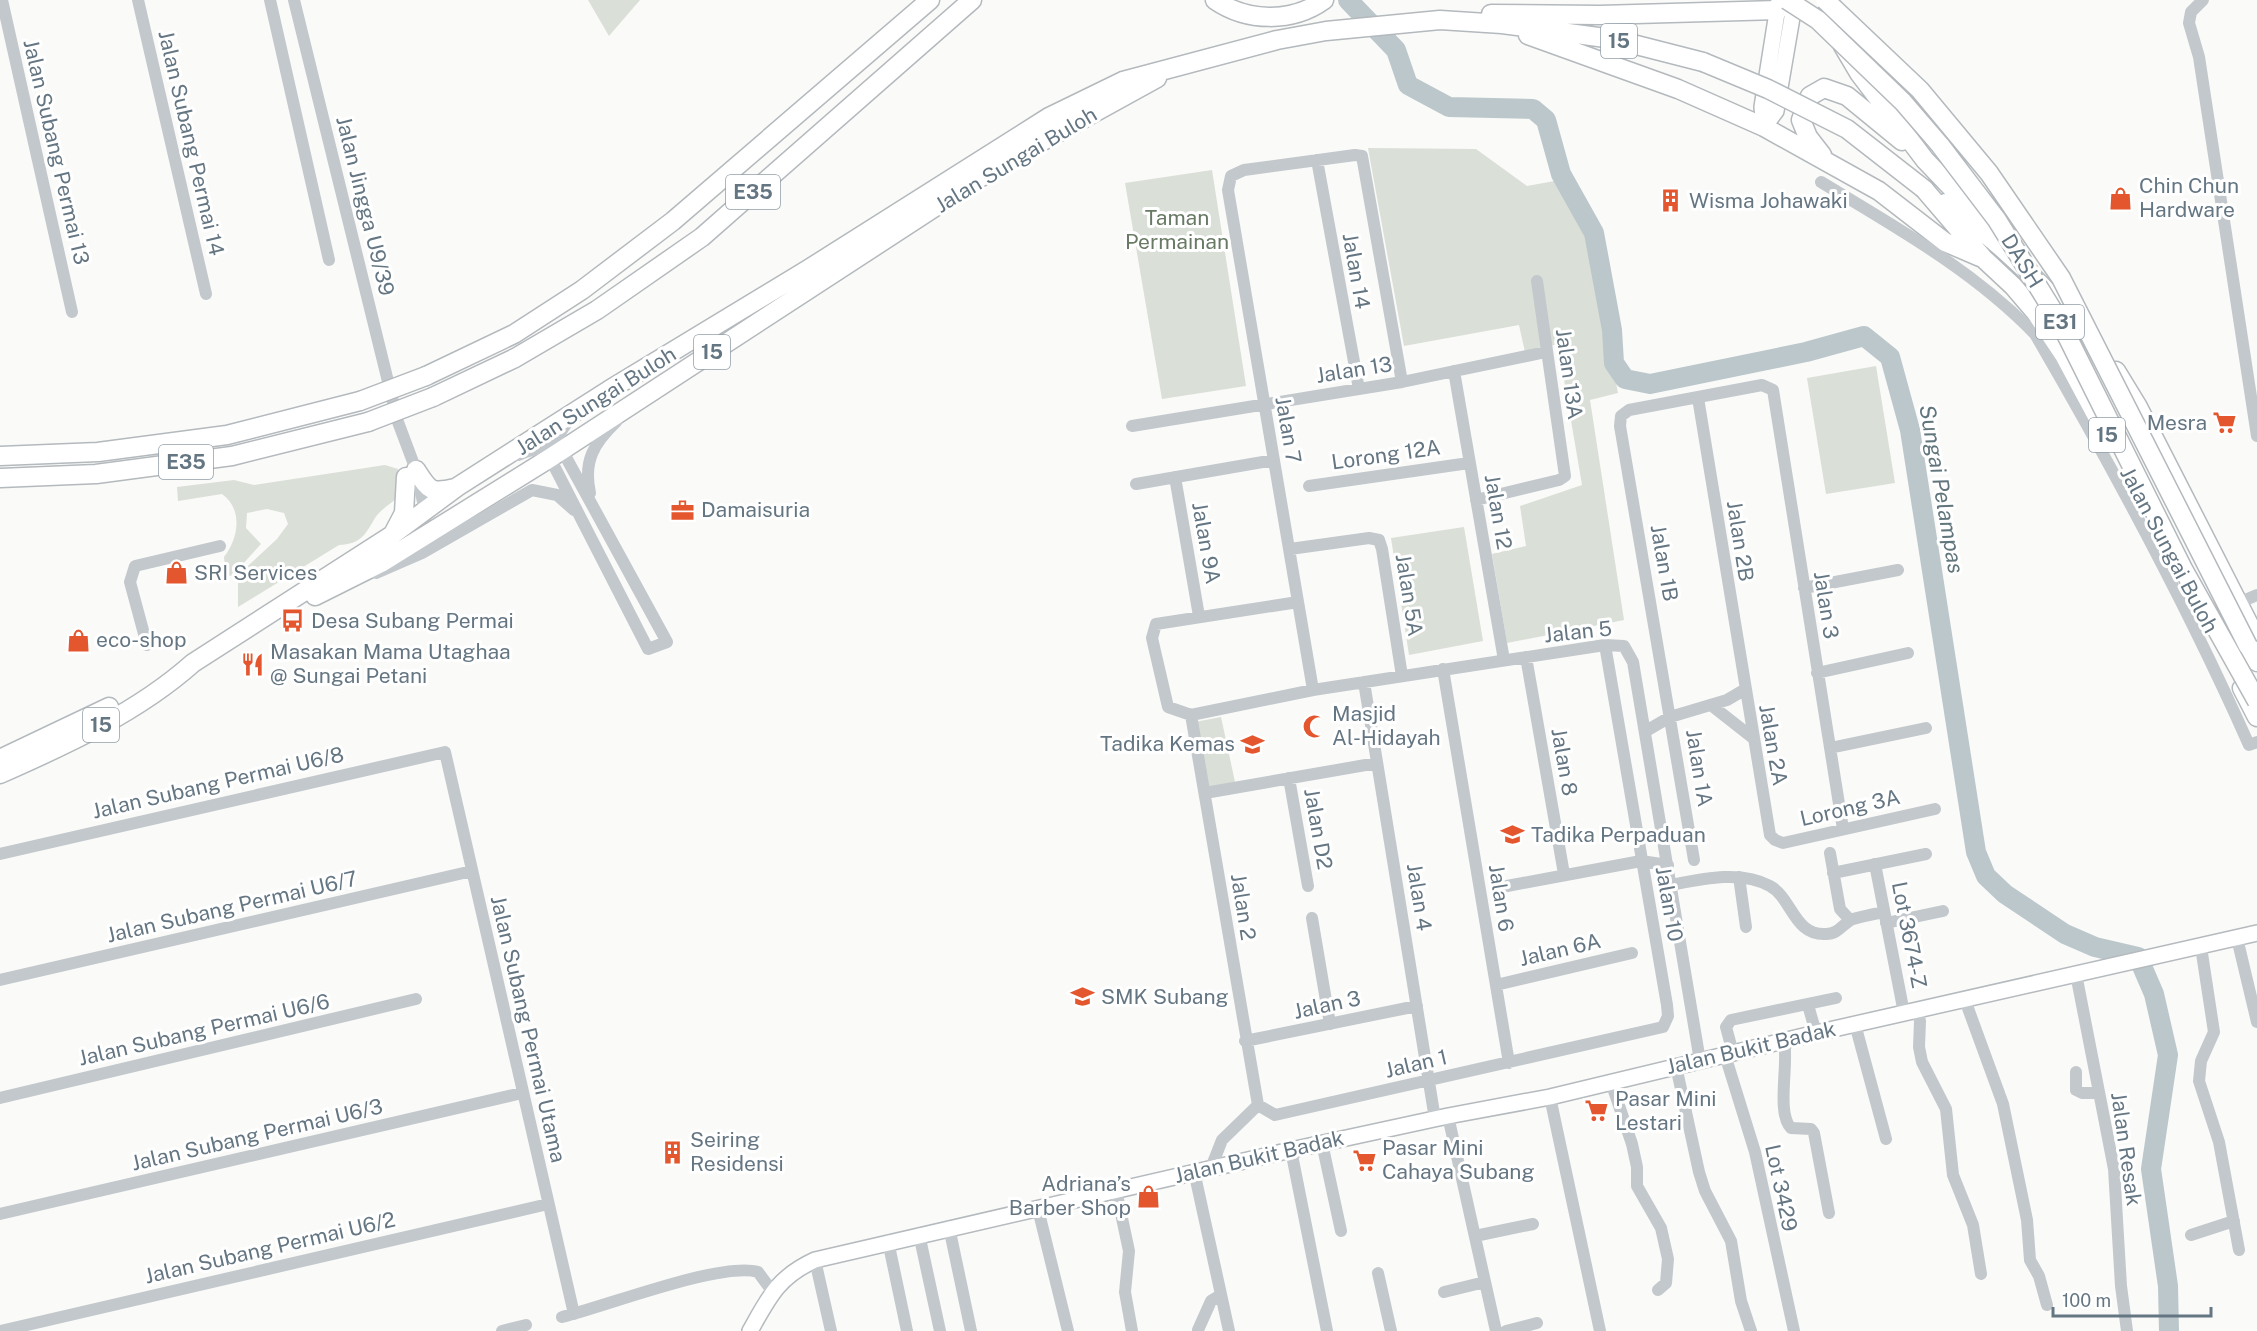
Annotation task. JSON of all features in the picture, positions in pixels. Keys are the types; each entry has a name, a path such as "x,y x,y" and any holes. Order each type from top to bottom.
{"highway":[{"name":"E35","path":"0,456 98,452 227,435 360,401 426,376 514,334 582,290 672,220 930,0"},
{"name":"E35","path":"0,478 96,474 232,456 368,422 433,397 515,358 597,310 702,237 972,0"},
{"path":"1215,0 1241,14 1266,17 1292,16 1324,0"},
{"path":"1827,0 1843,46 1858,73 1925,160"},
{"name":"DASH","path":"1827,0 1920,90 1989,173 2061,278 2257,662"},
{"path":"1467,21 1485,15 1524,13 1600,15 1781,3"},
{"name":"DASH","path":"1781,3 1818,20 1903,102 1940,144 1996,220 2060,322 2183,569 2257,701"},
{"name":"Jalan Sungai Buloh","path":"0,759 97,714 162,676 193,663 422,515 457,487 1049,117 1123,81 1182,64 1277,40 1326,31 1426,21 1502,24 1613,39 1703,62 1768,88 1847,129 1924,189 1971,221 2032,274 2119,375 2257,640"},
{"path":"1502,24 1678,89 1764,127 1831,162 1879,191 1945,242 1984,259"},
{"name":"Jalan Sungai Buloh","path":"238,635 381,562 794,301 1001,164 1182,64"},
{"path":"1831,162 1817,151 1801,120 1810,96 1824,88 1847,96 1925,160 1977,211 1990,227 1997,245"},
{"name":"Jalan Sungai Buloh","path":"1924,189 1984,259 2013,286 2036,313 2064,355 2257,717"},
{"path":"411,473 428,489 438,492 457,487"},
{"path":"392,535 404,513 411,473"},
{"path":"381,562 413,534 422,515 448,521"},
{"name":"Jalan Sungai Buloh","path":"0,774 62,747 107,722 168,686 193,663"}],"main road":[{"path":"1764,127 1776,111 1795,0"},
{"path":"1764,127 1762,106 1781,3"},
{"name":"Jalan Bukit Badak","path":"750,1331 772,1291 801,1266 815,1260 888,1241 1038,1209 1322,1143 1441,1117 1550,1097 1816,1033 2133,963 2257,933"}],"street":[{"name":"Jalan Subang Permai 13","path":"2,0 72,312"},
{"name":"Jalan Subang Permai 14","path":"138,0 206,294"},
{"path":"270,0 329,260"},
{"name":"Jalan Jingga U9/39","path":"294,0 422,515"},
{"path":"2202,0 2191,12 2189,23 2199,57 2257,436"},
{"path":"1317,160 1355,155 1362,156 1364,160 1402,382"},
{"name":"Jalan 7","path":"1313,690 1228,190 1230,176 1244,170 1317,160"},
{"name":"Jalan 14","path":"1317,160 1359,389"},
{"path":"1821,182 1962,270 2010,308 2034,334 2160,558 2203,643 2249,745 2257,742"},
{"name":"Jalan 13A","path":"1476,500 1563,479 1564,472 1537,281"},
{"name":"Jalan 13","path":"1132,426 1402,382 1546,352"},
{"name":"Jalan 12","path":"1454,371 1504,660"},
{"path":"593,508 586,476 588,459 596,442 666,381"},
{"name":"Jalan 3","path":"1698,398 1762,385 1771,387 1774,395 1843,829"},
{"name":"Jalan 1B","path":"1670,717 1620,426 1621,416 1629,410 1698,398"},
{"name":"Jalan 2B","path":"1698,398 1744,690"},
{"path":"555,452 593,508 667,642 648,649 580,515 555,452 563,428 578,410"},
{"path":"490,468 529,450 555,452"},
{"path":"1136,484 1274,460"},
{"name":"Lorong 12A","path":"1309,486 1470,463"},
{"name":"Jalan 9A","path":"1175,477 1199,616"},
{"path":"323,591 422,554 532,490 557,495 580,515"},
{"name":"Jalan 5A","path":"1290,549 1369,538 1379,540 1402,676"},
{"path":"147,645 130,582 138,564 220,546"},
{"path":"1804,588 1898,570"},
{"path":"2238,603 2257,595"},
{"path":"1191,715 1172,709 1164,699 1152,632 1156,624 1298,602"},
{"name":"Jalan 5","path":"1191,715 1313,690 1618,644 1631,654 1701,1060"},
{"name":"Jalan 10","path":"1605,645 1667,1005 1668,1016 1663,1027"},
{"path":"1817,673 1908,653"},
{"name":"Jalan 8","path":"1526,657 1564,874"},
{"name":"Jalan 6","path":"1443,669 1509,1063"},
{"name":"Jalan 4","path":"1364,682 1429,1081 1475,1236 1496,1331"},
{"path":"1646,731 1670,717 1727,700 1744,690"},
{"name":"Jalan 2A","path":"1744,690 1767,825 1774,840"},
{"path":"1711,705 1753,738"},
{"name":"Jalan 2","path":"1191,715 1245,1041 1258,1106"},
{"name":"Jalan 1A","path":"1670,717 1694,860"},
{"path":"1830,748 1926,728"},
{"name":"Jalan Subang Permai U6/8","path":"0,854 445,752"},
{"name":"Jalan Subang Permai Utama","path":"445,752 574,1314"},
{"path":"1205,793 1377,763"},
{"name":"Jalan D2","path":"1289,778 1308,886"},
{"name":"Lorong 3A","path":"1774,840 1783,843 1935,809"},
{"path":"1830,853 1840,909 1850,920"},
{"path":"1833,873 1926,854"},
{"path":"1507,886 1641,861 1668,865"},
{"name":"Lot 3674-Z","path":"1875,864 1885,917 1910,1012 1920,1021 1919,1047 1922,1062 1946,1109 1953,1175 1972,1225 1981,1274"},
{"name":"Jalan Subang Permai U6/7","path":"0,980 472,871"},
{"path":"1671,885 1701,879 1739,877 1759,880 1782,895 1795,920 1809,930 1826,935 1841,930 1850,920 1943,911"},
{"path":"1739,877 1746,927"},
{"path":"1312,918 1330,1024"},
{"path":"2237,938 2257,1023"},
{"path":"2201,947 2214,1032 2201,1061 2199,1081 2219,1142 2239,1250"},
{"name":"Jalan 6A","path":"1496,985 1632,952"},
{"name":"Jalan Resak","path":"2076,974 2114,1169 2121,1286 2127,1331"},
{"path":"1816,1033 1808,1005 1836,998"},
{"name":"Jalan Subang Permai U6/6","path":"0,1098 416,999"},
{"path":"1965,1000 2003,1104 2025,1209 2030,1260 2039,1276 2047,1305"},
{"name":"Lot 3429","path":"1794,1331 1755,1152 1729,1054 1726,1027 1731,1020 1808,1005"},
{"name":"Jalan 3","path":"1245,1041 1417,1006"},
{"path":"1855,1024 1886,1139"},
{"name":"Jalan 1","path":"1258,1106 1275,1115 1663,1027"},
{"path":"1784,1041 1787,1052 1784,1099 1788,1125 1791,1128 1811,1129 1814,1133 1829,1213"},
{"path":"1676,1066 1699,1172 1705,1191 1731,1241 1741,1301 1751,1331"},
{"path":"2076,1072 2076,1090 2082,1093 2099,1093"},
{"path":"1611,1082 1632,1144 1637,1167 1637,1186 1661,1228 1668,1259 1666,1283 1658,1290"},
{"name":"Jalan Subang Permai U6/3","path":"0,1214 522,1093"},
{"path":"1550,1097 1600,1331"},
{"path":"1211,1168 1222,1140 1258,1106"},
{"path":"1322,1143 1341,1231"},
{"path":"1292,1150 1327,1331"},
{"path":"1194,1172 1229,1331"},
{"path":"1116,1190 1129,1251 1125,1293 1132,1331"},
{"name":"Jalan Subang Permai U6/2","path":"1,1331 548,1204"},
{"path":"1038,1209 1068,1331"},
{"path":"2191,1235 2234,1221"},
{"path":"1475,1236 1533,1224"},
{"path":"949,1227 971,1331"},
{"path":"919,1234 940,1331"},
{"path":"888,1241 907,1331"},
{"path":"815,1260 831,1331"},
{"path":"562,1317 672,1285 740,1270 758,1272 772,1291"},
{"path":"1378,1273 1390,1331"},
{"path":"1444,1292 1485,1282"},
{"path":"1198,1330 1210,1301 1221,1295"},
{"path":"1506,1331 1537,1323"},
{"path":"502,1331 526,1325"}],"green space":[{"path":"588,0 640,0 609,36"},
{"path":"1368,148 1476,149 1527,186 1560,180 1589,238 1618,393 1590,400 1624,620 1507,643 1492,554 1526,546 1520,506 1582,485 1558,344 1525,352 1519,325 1404,346"},
{"name":"Taman Permainan","path":"1212,170 1246,386 1162,399 1125,183"},
{"path":"1876,366 1895,483 1826,494 1807,378"},
{"path":"385,465 398,469 401,495 378,515 362,538 352,543 339,545 238,607 238,575 277,539 288,524 284,513 267,509 247,513 246,528 261,544 232,576 226,575 224,557 233,541 237,524 229,500 222,494 178,501 177,487 234,480 254,485"},
{"path":"1464,527 1483,641 1409,655 1391,538"},
{"path":"1221,717 1235,782 1207,788 1195,722"}],"waterway":[{"name":"Sungai Pelampas","path":"1348,0 1396,50 1408,85 1449,107 1533,109 1546,120 1561,174 1594,233 1612,330 1614,363 1625,379 1650,384 1806,352 1864,336 1890,357 1910,430 1976,852 1986,876 2005,894 2065,934 2095,947 2138,957 2154,994 2168,1055 2151,1169 2168,1286 2169,1331"}],"place":[{"name":"Chin Chun Hardware","path":"2121,198"},
{"name":"Wisma Johawaki","path":"1671,201"},
{"name":"Mesra","path":"2225,423"},
{"name":"Damaisuria","path":"683,510"},
{"name":"SRI Services","path":"176,573"},
{"name":"Desa Subang Permai","path":"293,621"},
{"name":"eco-shop","path":"78,640"},
{"name":"Masakan Mama Utaghaa @ Sungai Petani","path":"252,664"},
{"name":"Masjid Al-Hidayah","path":"1314,726"},
{"name":"Tadika Kemas","path":"1253,744"},
{"name":"Tadika Perpaduan","path":"1513,835"},
{"name":"SMK Subang","path":"1083,997"},
{"name":"Pasar Mini Lestari","path":"1597,1111"},
{"name":"Seiring Residensi","path":"672,1152"},
{"name":"Pasar Mini Cahaya Subang","path":"1364,1160"},
{"name":"Adriana’s Barber Shop","path":"1149,1196"}]}
